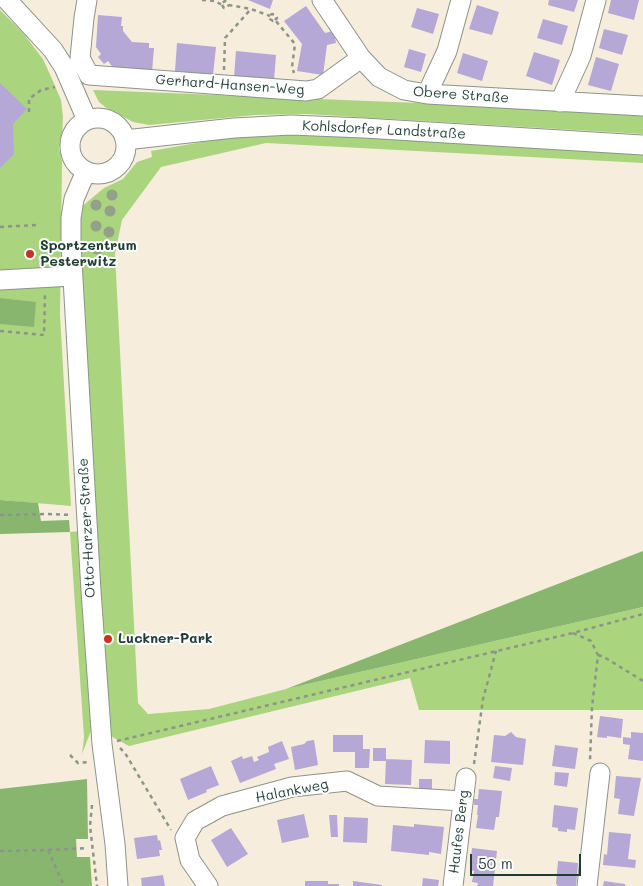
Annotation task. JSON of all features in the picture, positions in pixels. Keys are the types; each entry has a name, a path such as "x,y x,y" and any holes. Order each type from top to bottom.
{"street":[{"path":"8,0 53,50 64,67 87,120"},
{"name":"Obere Straße","path":"322,0 361,58 379,77 404,90 427,94 643,106"},
{"path":"427,94 447,51 461,0"},
{"path":"560,102 581,56 596,0"},
{"name":"Gerhard-Hansen-Weg","path":"85,9 80,58 89,75 306,91 318,89 361,58"},
{"path":"95,118 103,119 118,126 125,140 126,149 123,158 118,165 103,174 94,174 78,166 70,150 70,141 74,132 87,120 95,118"},
{"name":"Kohlsdorfer Landstraße","path":"125,140 234,128 290,125 643,145"},
{"name":"Otto-Harzer-Straße","path":"86,171 74,199 71,218 72,276 102,738 115,844 118,886"},
{"path":"0,280 72,276"},
{"path":"587,886 600,772"},
{"name":"Haufes Berg","path":"453,886 466,778"},
{"name":"Halankweg","path":"186,838 195,821 222,806 292,788 347,781 378,796 463,801"},
{"path":"186,838 190,860 208,886"}],"path":[{"path":"202,0 216,1 224,8 229,5 251,9 270,16 271,20 275,20 295,44 292,67 297,80 296,91"},
{"path":"222,6 222,2 226,0 229,5"},
{"path":"223,85 226,38 251,9"},
{"path":"270,16 276,14 277,18 275,20"},
{"path":"29,112 29,99 41,90 71,84"},
{"path":"0,227 36,225"},
{"path":"0,331 44,335 46,278"},
{"path":"0,515 71,515 86,512"},
{"path":"186,838 172,832 125,753 114,742 572,633 643,614"},
{"path":"572,633 591,641 598,655 592,707 590,766 600,772"},
{"path":"466,778 474,768 483,700 496,651"},
{"path":"598,655 604,656 643,681"},
{"path":"70,755 78,763 89,762"},
{"path":"93,800 90,826 97,886"},
{"path":"0,851 88,848"},
{"path":"48,850 64,886"}],"green space":[{"name":"Sportzentrum Pesterwitz","path":"0,10 23,33 43,59 61,100 63,117 62,139 59,148 62,161 60,315 71,506 0,500"},
{"path":"93,90 643,112 643,134 306,114 255,115 149,125 133,122 105,107 99,102"},
{"path":"294,134 643,154 643,163 266,143 161,167 122,220 115,254 138,703 148,714 209,709 286,689 643,607 643,710 419,710 410,678 129,746 109,735 79,243 80,208 104,188 123,179 137,162 152,157 151,151 236,136"},
{"path":"0,298 36,302 34,327 0,324"},
{"path":"0,500 38,503 41,521 69,520 70,532 0,534"},
{"path":"81,531 94,723 82,754 84,737 70,532"},
{"path":"643,551 643,607 286,689"},
{"path":"87,779 88,839 76,839 77,857 90,857 92,886 0,886 0,789"}],"building":[{"path":"248,0 273,0 270,9"},
{"path":"549,0 578,0 574,12 548,5"},
{"path":"611,0 639,0 634,20 608,13"},
{"path":"477,5 499,12 492,35 469,29"},
{"path":"306,6 325,33 333,31 335,37 336,43 327,45 323,75 297,71 302,44 284,21"},
{"path":"417,8 439,14 433,34 411,27"},
{"path":"98,15 122,17 121,26 123,26 123,31 132,42 149,43 149,48 154,48 152,72 114,69 108,61 104,64 98,57 101,54 96,47"},
{"path":"543,19 568,26 562,45 537,38"},
{"path":"604,29 628,35 622,55 599,48"},
{"path":"177,43 216,47 213,75 175,71"},
{"path":"409,49 426,54 421,72 404,67"},
{"path":"236,51 276,55 274,81 234,77"},
{"path":"534,52 560,60 552,85 526,76"},
{"path":"463,53 488,61 482,81 457,73"},
{"path":"596,57 619,64 611,91 588,85"},
{"path":"0,83 27,109 13,124 14,154 0,168"},
{"path":"600,716 623,719 621,738 597,737"},
{"path":"511,732 516,737 526,739 523,765 491,762 494,735 505,736"},
{"path":"631,732 643,733 643,761 628,759 630,745 623,744 623,737 631,738"},
{"path":"333,735 363,735 363,749 370,749 369,768 355,768 355,752 333,752"},
{"path":"314,740 318,765 295,770 291,747"},
{"path":"425,740 450,741 450,764 424,763"},
{"path":"282,741 289,759 274,764 276,769 240,783 231,761 242,756 243,759 252,756 254,762 259,760 257,757 269,752 268,747"},
{"path":"555,745 578,748 575,769 552,766"},
{"path":"373,748 386,748 386,761 373,761"},
{"path":"386,759 412,760 411,785 385,784"},
{"path":"211,766 219,785 188,800 180,779"},
{"path":"495,766 512,768 510,781 493,778"},
{"path":"555,772 569,773 567,787 554,785"},
{"path":"616,776 641,778 634,816 618,814 620,799 614,798"},
{"path":"419,779 432,779 432,793 419,792"},
{"path":"479,789 502,791 499,817 496,817 494,830 476,828 478,805 474,805 474,799 478,799"},
{"path":"554,805 578,808 575,830 567,829 567,832 558,831 558,828 552,827"},
{"path":"304,814 309,837 282,843 277,820"},
{"path":"329,815 337,815 338,837 331,837"},
{"path":"344,817 368,818 367,843 343,842"},
{"path":"414,824 444,827 441,854 429,852 429,855 391,851 393,825 414,827"},
{"path":"231,828 248,854 227,867 211,840"},
{"path":"609,832 631,834 628,859 636,860 635,868 603,865 604,854 607,855"},
{"path":"157,835 162,850 159,850 160,856 137,859 134,838"},
{"path":"472,848 497,851 493,886 477,886 478,883 472,882 474,871 470,870"},
{"path":"558,861 578,863 576,886 557,886"},
{"path":"163,875 165,886 142,886 141,878"},
{"path":"423,878 439,880 438,886 422,886"},
{"path":"305,881 328,881 328,884 339,884 339,886 305,886"},
{"path":"353,881 382,885 382,886 353,886"},
{"path":"604,881 625,884 625,886 603,886"}],"place":[{"name":"Sportzentrum Pesterwitz","path":"30,254"},
{"name":"Luckner-Park","path":"108,639"}]}
